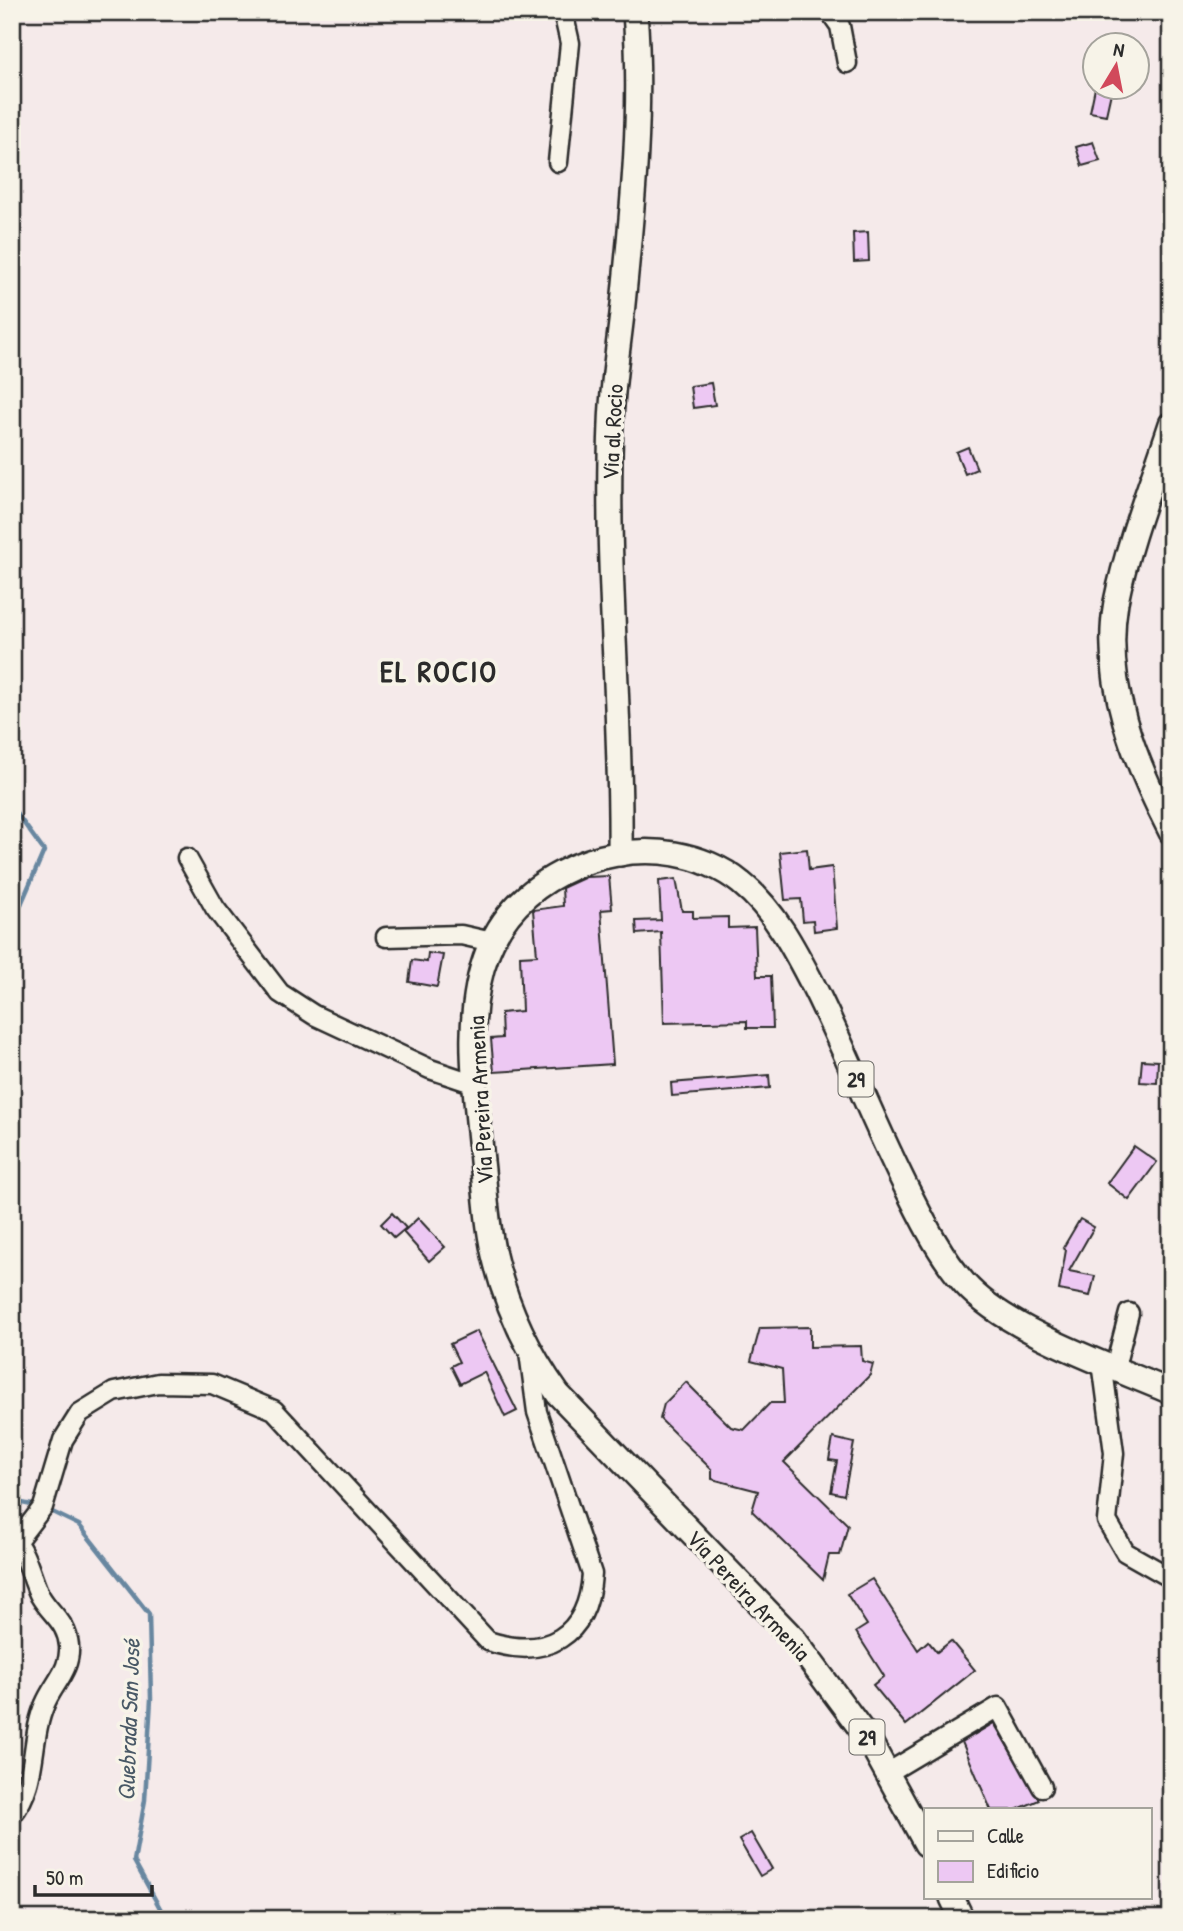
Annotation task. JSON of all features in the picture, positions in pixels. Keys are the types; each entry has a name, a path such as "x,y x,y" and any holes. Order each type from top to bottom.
{"main road":[{"name":"Via al Rocio","path":"620,853 620,736 608,515 611,420 638,127 640,72 635,12"},
{"path":"1171,424 1122,577 1113,636 1122,719 1171,832"},
{"name":"Vía Pereira Armenia","path":"924,1840 889,1772 845,1706 794,1639 558,1394 529,1349 511,1307 488,1225 475,1084 474,1003 492,942 508,914 527,895 549,879 594,858 620,853 664,852 699,861 740,882 760,901 799,957 896,1168 928,1230 967,1287 998,1312 1171,1392"},
{"path":"952,1899 962,1919"}],"street":[{"path":"558,162 570,43 563,12"},
{"path":"830,12 840,26 847,62"},
{"path":"187,858 215,908 280,993 314,1015 430,1069 475,1084"},
{"path":"386,937 461,935 492,942"},
{"path":"1129,1313 1109,1365 1114,1453 1107,1521 1125,1552 1171,1578"},
{"path":"12,1815 26,1794 37,1727 45,1702 64,1673 69,1649 65,1627 41,1598 14,1540 43,1507 63,1440 80,1413 114,1392 158,1383 212,1384 274,1410 488,1641 512,1649 549,1646 578,1625 590,1595 592,1574 537,1412 529,1349"},
{"path":"889,1772 998,1707 1042,1787"}],"building":[{"path":"1092,102 1109,102 1106,115 1090,112"},
{"path":"1093,142 1100,161 1082,166 1076,147"},
{"path":"868,232 869,261 854,262 853,233"},
{"path":"711,383 715,405 693,408 690,386"},
{"path":"968,447 977,469 965,474 956,452"},
{"path":"807,849 809,870 832,867 837,928 814,931 813,920 803,921 801,899 785,900 780,852"},
{"path":"609,876 612,909 601,910 613,1064 494,1072 491,1039 502,1038 501,1013 522,1011 520,956 537,955 533,910 563,906 562,888 586,877"},
{"path":"676,879 682,911 693,911 693,918 728,917 728,928 755,927 757,976 771,976 773,1028 747,1028 747,1021 664,1023 661,932 637,934 636,921 661,920 659,881"},
{"path":"428,953 443,955 437,987 409,982 412,960 427,962"},
{"path":"1142,1060 1158,1061 1157,1083 1140,1082"},
{"path":"769,1075 770,1088 672,1096 671,1083"},
{"path":"1134,1146 1157,1162 1129,1200 1107,1183"},
{"path":"392,1213 406,1228 394,1238 381,1224"},
{"path":"418,1218 445,1247 429,1261 403,1232"},
{"path":"1080,1219 1094,1227 1069,1271 1095,1276 1090,1296 1059,1290 1066,1250 1063,1248"},
{"path":"810,1327 810,1347 861,1346 862,1361 873,1364 870,1375 784,1462 848,1525 840,1555 829,1555 823,1580 752,1511 758,1491 712,1479 712,1470 660,1419 664,1404 686,1382 731,1427 744,1430 770,1403 784,1403 782,1369 751,1361 760,1328"},
{"path":"477,1331 517,1411 505,1417 484,1372 460,1384 451,1366 459,1362 450,1344"},
{"path":"833,1438 854,1443 844,1495 831,1492 837,1461 829,1460"},
{"path":"872,1579 918,1650 928,1641 937,1652 951,1641 975,1670 906,1725 873,1685 884,1676 856,1632 867,1625 847,1594"},
{"path":"994,1723 1039,1800 1021,1808 990,1808 962,1742"},
{"path":"751,1833 772,1869 760,1876 739,1840"}],"waterway":[{"name":"Quebrada San José","path":"12,807 44,851 12,925"},
{"name":"Quebrada San José","path":"12,1251 18,1259 12,1287"},
{"name":"Quebrada San José","path":"12,1501 37,1506"},
{"name":"Quebrada San José","path":"46,1509 79,1525 149,1614 151,1699 145,1800 134,1861 166,1919"}],"district":[{"name":"EL ROCIO","path":"439,671"}]}
